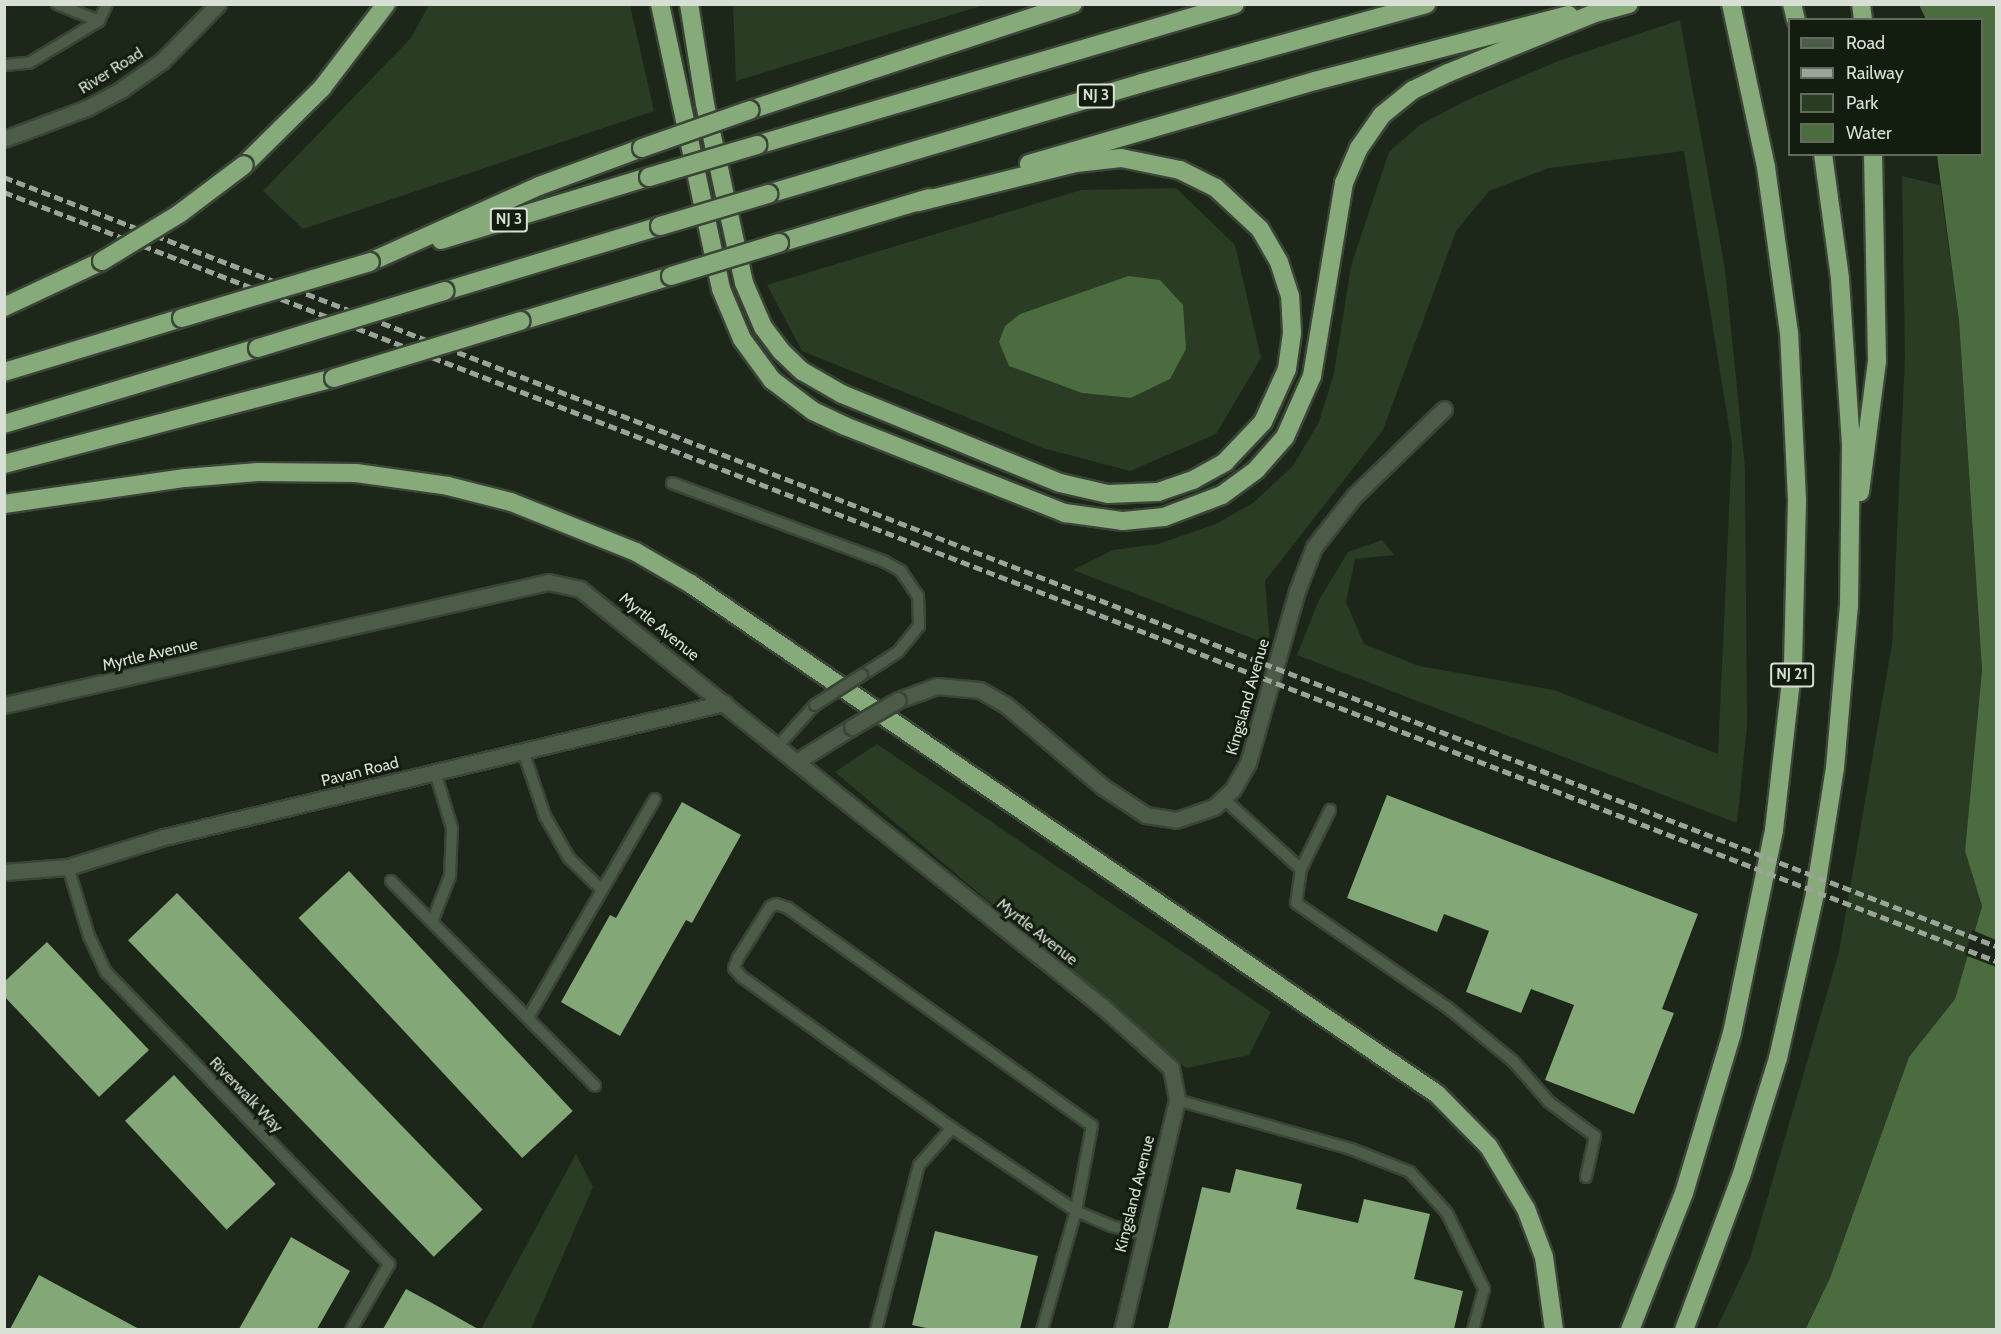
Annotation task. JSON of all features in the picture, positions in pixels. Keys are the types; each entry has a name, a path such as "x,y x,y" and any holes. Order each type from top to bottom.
{"highway":[{"path":"4,307 102,261 170,220 244,165 322,88 386,4"},
{"path":"660,4 721,289 742,339 772,380 813,411 855,430 1065,513 1123,522 1164,517 1222,495 1256,470 1285,437 1312,376 1344,183 1359,148 1382,115 1431,80 1595,13 1629,4"},
{"path":"689,4 705,104 744,283 763,327 780,351 802,371 842,394 1060,483 1108,495 1158,492 1193,480 1225,462 1263,422 1287,369 1292,332 1290,297 1279,262 1260,230 1216,188 1180,170 1121,158 1077,164 918,202"},
{"path":"370,262 539,186 642,148 750,110 1073,4"},
{"name":"NJ 3","path":"4,372 649,177 1235,4"},
{"name":"NJ 3","path":"4,424 1142,83 1426,4"},
{"name":"NJ 21","path":"1630,1329 1684,1193 1735,1023 1769,860 1792,675 1797,500 1788,333 1766,167 1731,4"},
{"path":"4,464 334,378 918,202 1155,125 1557,16 1595,13"},
{"path":"1684,1329 1748,1157 1799,972 1835,768 1847,647 1851,529 1846,352 1823,156"},
{"path":"1851,529 1868,444 1876,361 1873,156"},
{"path":"4,504 185,478 268,472 356,473 447,486 511,502 636,552 691,584 1437,1094 1489,1147 1526,1209 1544,1257 1554,1329"}],"street":[{"name":"River Road","path":"4,139 87,108 122,89 162,61 218,4"},
{"name":"Kingsland Avenue","path":"796,762 898,700 923,689 951,685 994,696 1103,788 1146,815 1176,820 1190,818 1224,799 1248,763 1297,591 1314,547 1354,496 1444,409"},
{"name":"Myrtle Avenue","path":"4,705 548,582 566,583 595,599 1103,1007 1170,1068"},
{"name":"Pavan Road","path":"4,872 68,867 164,837 724,703"},
{"name":"Kingsland Avenue","path":"1122,1329 1177,1101 1170,1068"}],"lane":[{"path":"57,4 99,21"},
{"path":"4,66 29,63 99,21 107,4"},
{"path":"672,483 885,562 901,572 918,596 919,626 898,652 815,705 777,747"},
{"path":"523,751 545,816 564,850 603,890"},
{"path":"432,922 450,876 452,828 435,772"},
{"path":"528,1018 655,799"},
{"path":"1224,799 1301,869"},
{"path":"1330,810 1301,869 1296,903 1447,1007 1513,1061 1549,1102 1594,1136 1586,1176"},
{"name":"Riverwalk Way","path":"68,867 89,936 106,972 389,1264 351,1329"},
{"path":"391,881 596,1086"},
{"path":"1041,1329 1076,1211 1092,1126 788,908 776,904 770,908 735,969 952,1128 1076,1211 1111,1226 1144,1234"},
{"path":"1177,1101 1351,1149 1410,1172 1447,1213 1484,1289 1473,1329"},
{"path":"876,1329 919,1165 952,1128"}],"green space":[{"path":"733,4 984,5 736,81"},
{"path":"429,5 630,5 654,111 303,229 263,191 411,38"},
{"path":"1680,20 1725,269 1745,468 1747,726 1737,823 1297,655 1319,600 1348,552 1382,540 1394,555 1355,559 1346,602 1364,644 1419,666 1554,690 1718,754 1732,445 1684,151 1549,168 1489,191 1456,231 1383,430 1265,581 1270,645 1073,570 1113,550 1158,544 1216,524 1253,503 1293,466 1319,422 1334,373 1351,266 1389,152 1420,125 1463,102 1558,61"},
{"path":"1902,176 1940,185 1959,321 1982,670 1965,851 1982,906 1955,999 1909,1057 1830,1278 1805,1329 1716,1330 1750,1258 1839,952 1892,644 1905,357"},
{"path":"1176,188 1235,245 1261,358 1216,434 1130,471 1043,448 802,351 767,285 1081,190","holes":["1128,276 1170,379 1131,398 1082,393 1005,326 1020,314"]},
{"path":"877,744 1271,1012 1249,1055 1186,1068 835,772"},
{"path":"576,1154 593,1187 531,1329 481,1329"}],"water":[{"path":"1919,5 1996,5 1996,1329 1805,1330 1830,1278 1909,1057 1955,999 1982,906 1965,851 1982,670 1959,321 1937,156 1983,156 1983,18 1926,18"},
{"path":"1128,276 1160,280 1183,305 1186,349 1170,379 1131,398 1082,393 1009,366 999,342 1005,326 1020,314"}],"pier":[{"path":"1972,930 1996,940 1996,967 1965,955"}],"building":[{"path":"1387,795 1698,914 1662,1009 1674,1013 1634,1114 1545,1080 1574,1005 1531,989 1521,1013 1466,992 1489,931 1444,914 1437,932 1347,898"},
{"path":"682,802 741,835 692,923 686,920 620,1036 561,1002 610,915 616,918"},
{"path":"349,871 573,1111 522,1158 299,918"},
{"path":"177,893 483,1210 434,1257 128,940"},
{"path":"47,942 149,1050 99,1097 4,996 4,982"},
{"path":"174,1075 276,1184 227,1230 125,1121"},
{"path":"1236,1169 1302,1184 1296,1209 1358,1223 1364,1199 1430,1214 1414,1279 1463,1291 1454,1329 1168,1329 1202,1187 1230,1193"},
{"path":"935,1231 1038,1256 1020,1329 931,1329 912,1325"},
{"path":"291,1237 350,1271 317,1329 239,1329"},
{"path":"39,1275 139,1329 10,1329"},
{"path":"406,1289 432,1303 478,1329 383,1329"}],"railway":[{"path":"4,177 1996,946"},
{"path":"4,192 1996,961"}]}
